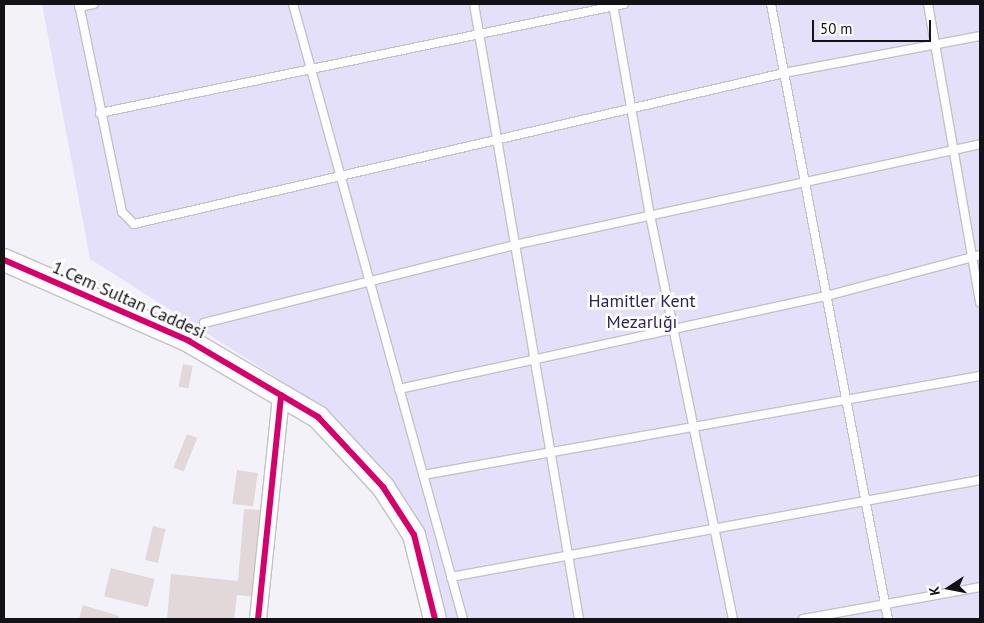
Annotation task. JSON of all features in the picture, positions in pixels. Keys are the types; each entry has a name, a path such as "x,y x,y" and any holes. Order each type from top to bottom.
{"street":[{"name":"1.Cem Sultan Caddesi","path":"4,260 189,341 318,417 383,487 414,535 435,619"},
{"path":"258,619 281,395"}],"lane":[{"path":"94,4 79,5 100,114 122,212 134,224 340,177 496,138 784,73 938,47 980,36"},
{"path":"293,4 463,619"},
{"path":"474,4 579,619"},
{"path":"100,114 311,72 478,34 624,4"},
{"path":"771,4 888,619"},
{"path":"928,4 938,47 955,150 977,256 980,302"},
{"path":"613,5 633,108 650,215 733,619"},
{"path":"204,323 370,283 514,245 804,180 980,144"},
{"path":"399,389 534,358 826,296 977,256"},
{"path":"423,475 980,376"},
{"path":"451,577 980,480"},
{"path":"803,619 980,587"}],"green space":[{"name":"Hamitler Kent Mezarlığı","path":"42,4 980,4 980,619 445,619 422,534 315,402 90,259"}],"building":[{"path":"183,364 193,366 188,388 179,387"},
{"path":"187,434 197,438 184,471 174,467"},
{"path":"237,470 258,473 253,507 232,504"},
{"path":"244,509 265,510 256,597 237,595 234,619 167,619 171,574 238,581"},
{"path":"153,526 166,529 158,563 145,560"},
{"path":"111,568 155,579 148,607 104,596"},
{"path":"83,605 119,616 118,619 79,619"}],"cycle path":[{"path":"4,260 189,341 318,417 383,487 414,535 435,619"},
{"path":"258,619 281,395"}]}
